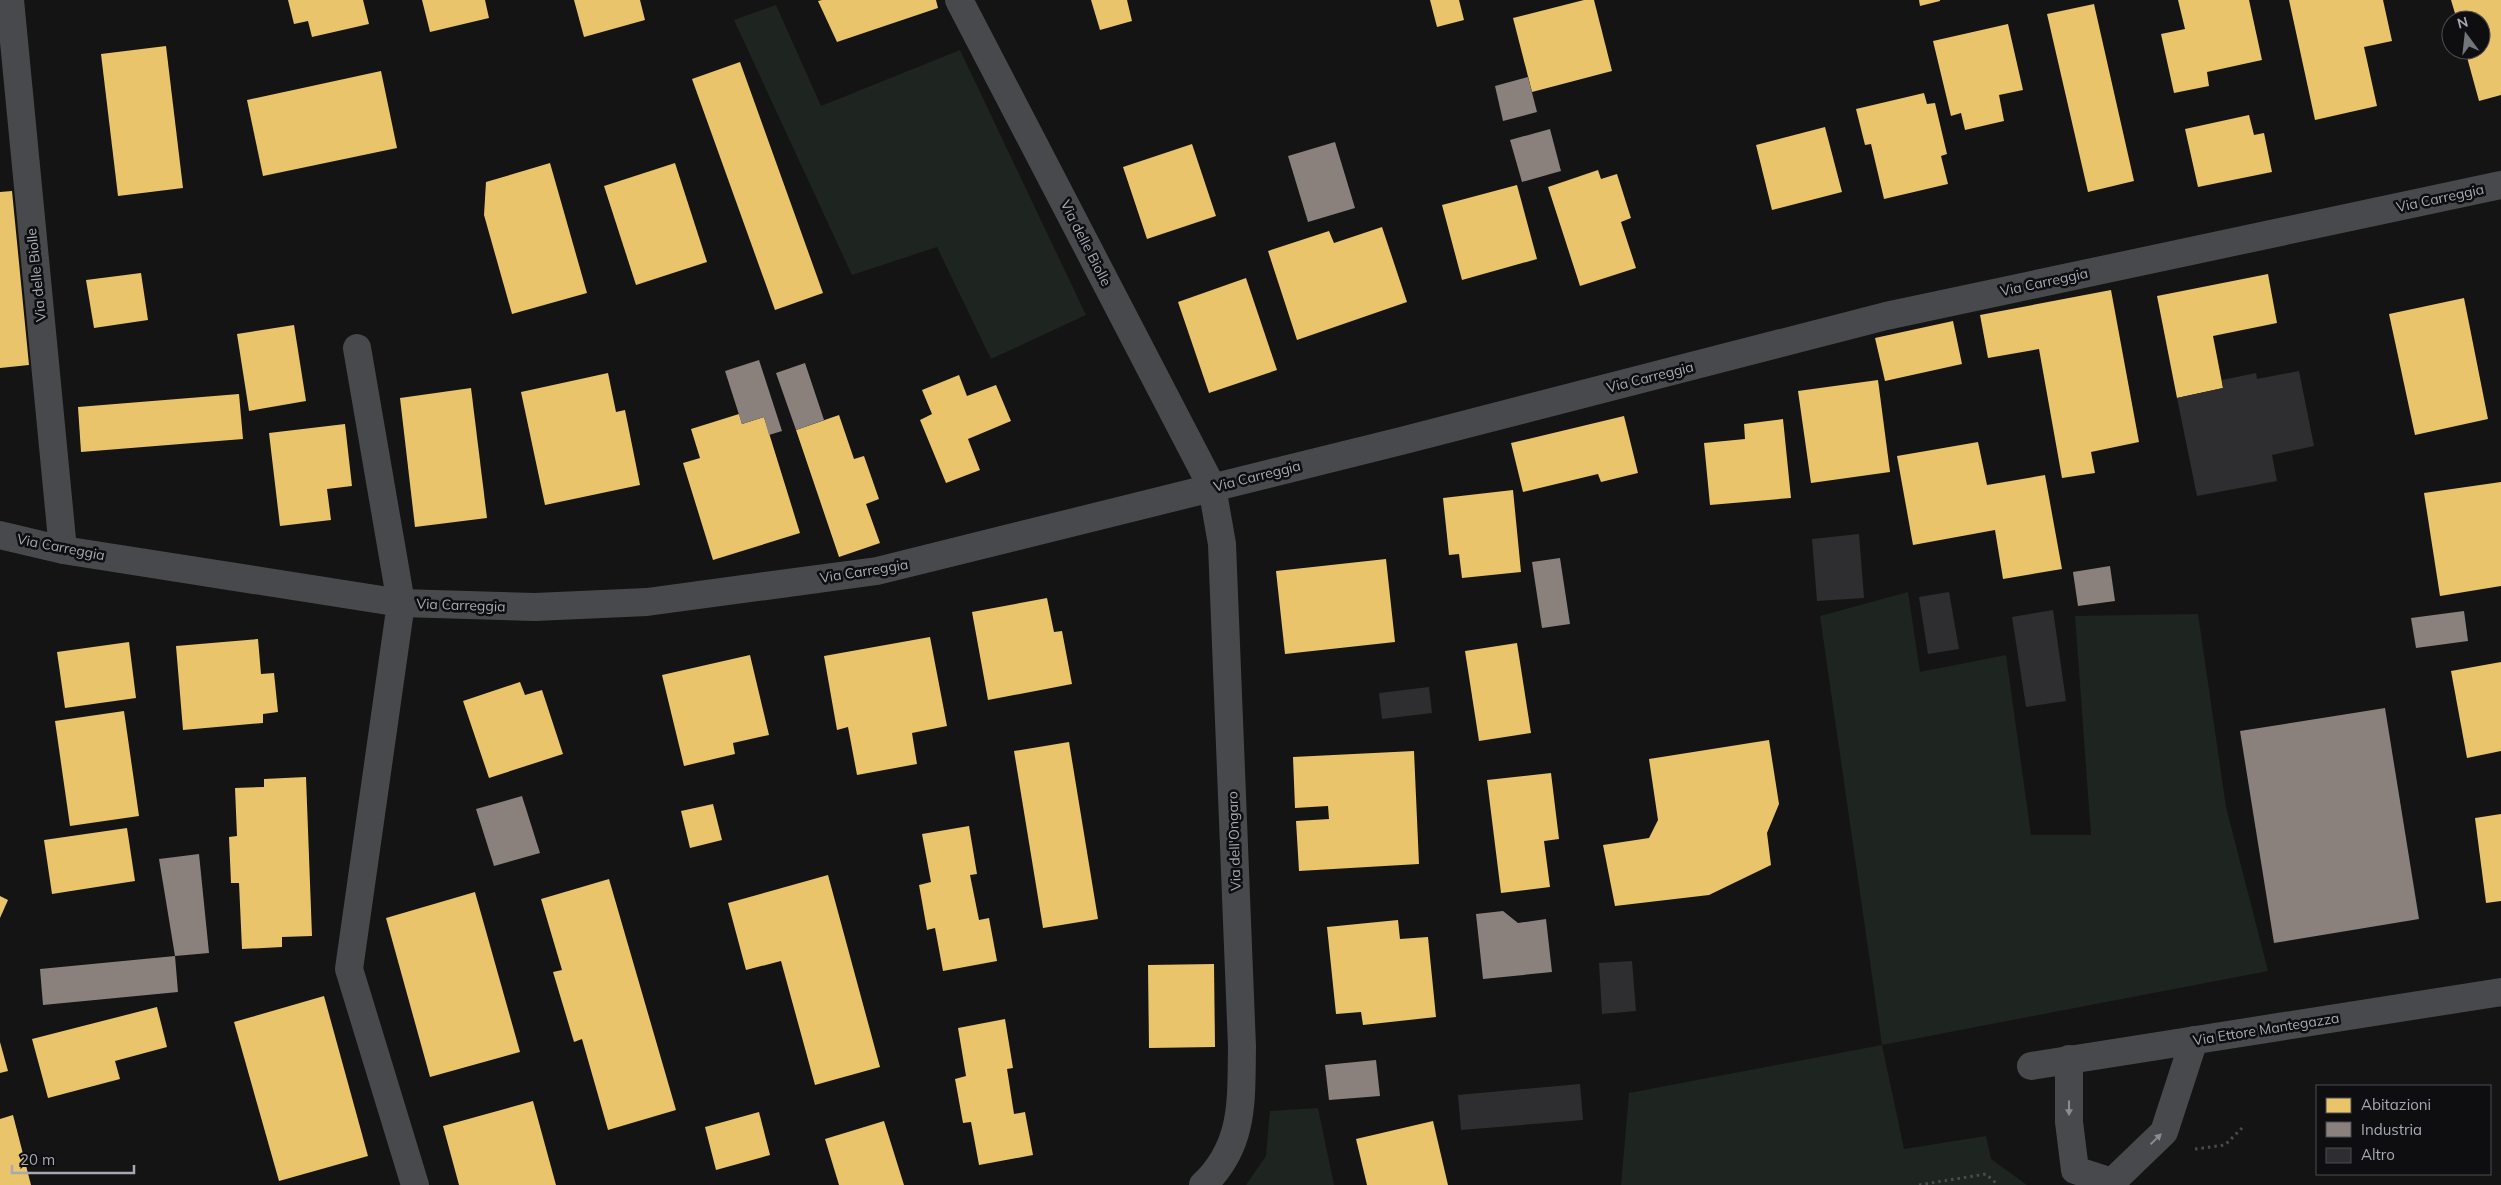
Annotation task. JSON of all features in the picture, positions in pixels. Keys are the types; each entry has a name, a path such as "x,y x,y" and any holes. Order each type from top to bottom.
{"street":[{"name":"Via delle Biolle","path":"10,0 63,550"},
{"name":"Via delle Biolle","path":"959,0 1212,486"},
{"name":"Via Carreggia","path":"0,535 63,550 402,604 591,606 647,602 867,572 931,559 1212,486 1410,439 1886,316 2501,185"},
{"path":"357,348 402,604 349,969 414,1185"},
{"name":"Via dell'Ongaro","path":"1203,1185 1210,1179 1232,1144 1241,1113 1242,1047 1222,544 1212,486"},
{"name":"Via Ettore Mantegazza","path":"2031,1066 2501,992"},
{"path":"2069,1059 2069,1122 2075,1170 2112,1182 2164,1132 2194,1040"}],"path":[{"path":"1919,1185 1986,1174 1998,1185"},
{"path":"1953,1179 1954,1185"}],"shaded area":[{"path":"776,5 821,106 960,50 1086,315 991,359 937,247 852,275 734,20"},
{"path":"1908,592 1920,672 2006,655 2031,835 2091,835 2075,616 2198,614 2226,807 2268,971 1882,1045 1820,616"},
{"path":"1882,1045 1904,1149 1986,1136 1991,1159 2027,1185 1621,1185 1629,1093"},
{"path":"1318,1108 1334,1185 1246,1185 1266,1156 1270,1111"}],"building: Abitazioni":[{"path":"288,0 363,0 369,24 312,37 308,21 294,24"},
{"path":"422,0 485,0 489,18 430,32"},
{"path":"574,0 640,0 645,20 584,37"},
{"path":"936,0 938,8 837,42 818,1"},
{"path":"1091,0 1127,0 1132,21 1100,30"},
{"path":"1430,0 1459,0 1464,20 1437,27"},
{"path":"1584,0 1594,0 1612,71 1532,92 1513,18"},
{"path":"1919,0 1940,0 1940,1 1920,6"},
{"path":"2178,0 2249,0 2262,60 2207,72 2209,86 2174,93 2161,34 2185,29"},
{"path":"2289,0 2383,0 2392,41 2364,47 2377,106 2315,120"},
{"path":"2451,0 2501,0 2501,95 2479,101 2468,60 2491,60 2491,10 2454,10"},
{"path":"2094,4 2134,181 2088,192 2047,14"},
{"path":"2008,24 2023,90 1999,95 2004,121 1965,130 1961,113 1951,116 1933,41"},
{"path":"166,46 183,188 118,196 101,54"},
{"path":"740,62 823,293 775,310 692,79"},
{"path":"381,71 397,148 263,176 247,100"},
{"path":"1924,93 1927,104 1935,103 1947,154 1941,156 1948,184 1884,199 1871,144 1865,145 1856,109"},
{"path":"2249,115 2254,135 2264,133 2272,172 2198,187 2185,129"},
{"path":"1825,127 1842,192 1772,210 1756,145"},
{"path":"1192,144 1216,216 1147,239 1123,167"},
{"path":"550,163 587,293 512,314 484,215 486,182"},
{"path":"675,163 707,262 636,285 604,186"},
{"path":"1598,170 1601,179 1617,174 1631,218 1621,222 1636,268 1580,286 1548,187"},
{"path":"1517,185 1537,259 1462,280 1442,205"},
{"path":"12,191 29,365 0,368 0,192"},
{"path":"1382,227 1407,302 1297,340 1268,251 1329,231 1334,243"},
{"path":"141,273 148,320 94,328 86,280"},
{"path":"2268,274 2277,323 2213,336 2223,388 2177,398 2157,296"},
{"path":"1246,278 1277,370 1209,393 1178,302"},
{"path":"2111,290 2139,442 2091,452 2095,473 2062,478 2039,349 1988,358 1980,315"},
{"path":"2464,298 2488,419 2415,435 2389,314"},
{"path":"1953,321 1962,364 1885,381 1875,338"},
{"path":"294,325 306,401 249,411 237,334"},
{"path":"608,373 616,412 625,410 640,485 545,505 521,392"},
{"path":"959,375 967,396 996,385 1011,421 968,439 980,470 946,483 920,420 932,414 922,390"},
{"path":"1878,380 1890,472 1811,483 1798,391"},
{"path":"471,388 487,518 415,527 400,398"},
{"path":"239,394 243,439 81,452 78,407"},
{"path":"739,414 742,424 764,417 800,533 713,560 683,463 700,458 691,429"},
{"path":"839,415 854,459 864,456 879,499 866,504 880,543 839,557 796,430"},
{"path":"1624,416 1638,473 1601,482 1598,474 1523,492 1511,443"},
{"path":"1783,419 1791,498 1710,505 1704,443 1745,439 1744,424"},
{"path":"345,424 352,486 327,489 331,520 280,526 269,433"},
{"path":"1978,442 1987,485 2045,475 2062,569 2003,579 1995,530 1913,545 1897,456"},
{"path":"2501,482 2501,586 2440,596 2424,493"},
{"path":"1513,490 1521,572 1462,578 1459,554 1449,555 1443,498"},
{"path":"1386,559 1395,642 1285,654 1276,571"},
{"path":"1047,598 1054,632 1062,631 1072,684 988,700 972,612"},
{"path":"930,637 947,726 912,733 917,764 857,775 848,727 837,730 824,656"},
{"path":"258,639 261,674 274,673 278,712 263,714 263,723 183,730 176,646"},
{"path":"129,642 136,698 65,708 57,652"},
{"path":"1517,643 1531,733 1479,741 1465,651"},
{"path":"750,655 769,735 733,743 735,754 684,766 662,675"},
{"path":"2501,662 2501,751 2467,758 2451,671"},
{"path":"520,682 525,695 542,690 563,754 489,778 463,701"},
{"path":"124,711 139,816 70,826 55,721"},
{"path":"1769,740 1779,804 1767,833 1771,865 1709,895 1615,906 1603,845 1649,838 1658,820 1649,759"},
{"path":"1069,742 1098,919 1043,928 1014,751"},
{"path":"1414,751 1419,864 1299,871 1296,821 1329,819 1328,806 1295,808 1293,757"},
{"path":"1551,773 1559,839 1544,841 1550,887 1501,893 1487,780"},
{"path":"306,777 312,936 282,937 282,947 242,949 239,883 231,883 229,837 237,836 235,788 264,787 264,779"},
{"path":"713,804 722,840 690,848 681,811"},
{"path":"2501,814 2501,901 2486,903 2475,818"},
{"path":"969,826 977,874 970,875 979,920 989,918 997,961 943,971 935,928 927,930 919,885 931,882 922,834"},
{"path":"127,828 135,881 52,894 44,840"},
{"path":"828,875 880,1067 815,1085 781,961 746,970 728,903"},
{"path":"609,879 676,1110 608,1130 582,1039 574,1042 553,972 562,970 541,899"},
{"path":"475,892 520,1052 430,1077 386,918"},
{"path":"0,896 8,900 0,918"},
{"path":"1398,920 1400,939 1428,937 1436,1017 1363,1025 1361,1012 1336,1014 1327,927"},
{"path":"1214,964 1215,1047 1149,1048 1148,965"},
{"path":"324,996 368,1156 279,1181 234,1022"},
{"path":"157,1007 167,1047 115,1061 120,1079 48,1098 32,1039"},
{"path":"1005,1019 1013,1068 1007,1069 1014,1114 1025,1112 1033,1155 979,1165 971,1122 963,1123 955,1079 966,1076 958,1028"},
{"path":"0,1042 8,1071 0,1073"},
{"path":"533,1101 556,1185 459,1185 443,1126"},
{"path":"759,1112 770,1155 716,1170 705,1127"},
{"path":"13,1115 31,1185 0,1185 0,1119"},
{"path":"884,1121 904,1185 839,1185 825,1139"},
{"path":"1433,1121 1448,1185 1367,1185 1356,1139"}],"building: Industria":[{"path":"1528,77 1537,112 1503,121 1495,86"},
{"path":"1550,129 1561,171 1522,182 1510,140"},
{"path":"1335,142 1355,208 1308,222 1288,156"},
{"path":"759,360 782,431 769,435 764,417 742,424 725,371"},
{"path":"805,363 824,420 796,430 776,373"},
{"path":"1560,558 1570,624 1542,628 1532,562"},
{"path":"2110,566 2115,601 2078,606 2073,572"},
{"path":"2464,611 2468,641 2416,648 2411,618"},
{"path":"2385,708 2419,919 2274,943 2240,731"},
{"path":"522,796 540,853 494,866 476,809"},
{"path":"199,854 209,953 175,956 159,859"},
{"path":"1503,911 1518,923 1546,919 1552,972 1483,979 1476,914"},
{"path":"175,956 178,992 43,1005 40,969"},
{"path":"1376,1060 1380,1096 1329,1100 1325,1065"}],"building: Altro":[{"path":"2299,371 2314,446 2272,455 2277,481 2197,496 2177,398 2223,388 2222,380 2256,373 2257,379"},
{"path":"1859,534 1864,598 1817,601 1812,539"},
{"path":"1949,592 1959,649 1928,654 1919,597"},
{"path":"2053,610 2066,701 2026,707 2012,617"},
{"path":"1429,687 1432,713 1382,719 1379,693"},
{"path":"1632,961 1636,1011 1602,1014 1599,963"},
{"path":"1580,1084 1583,1120 1461,1130 1458,1095"}]}
